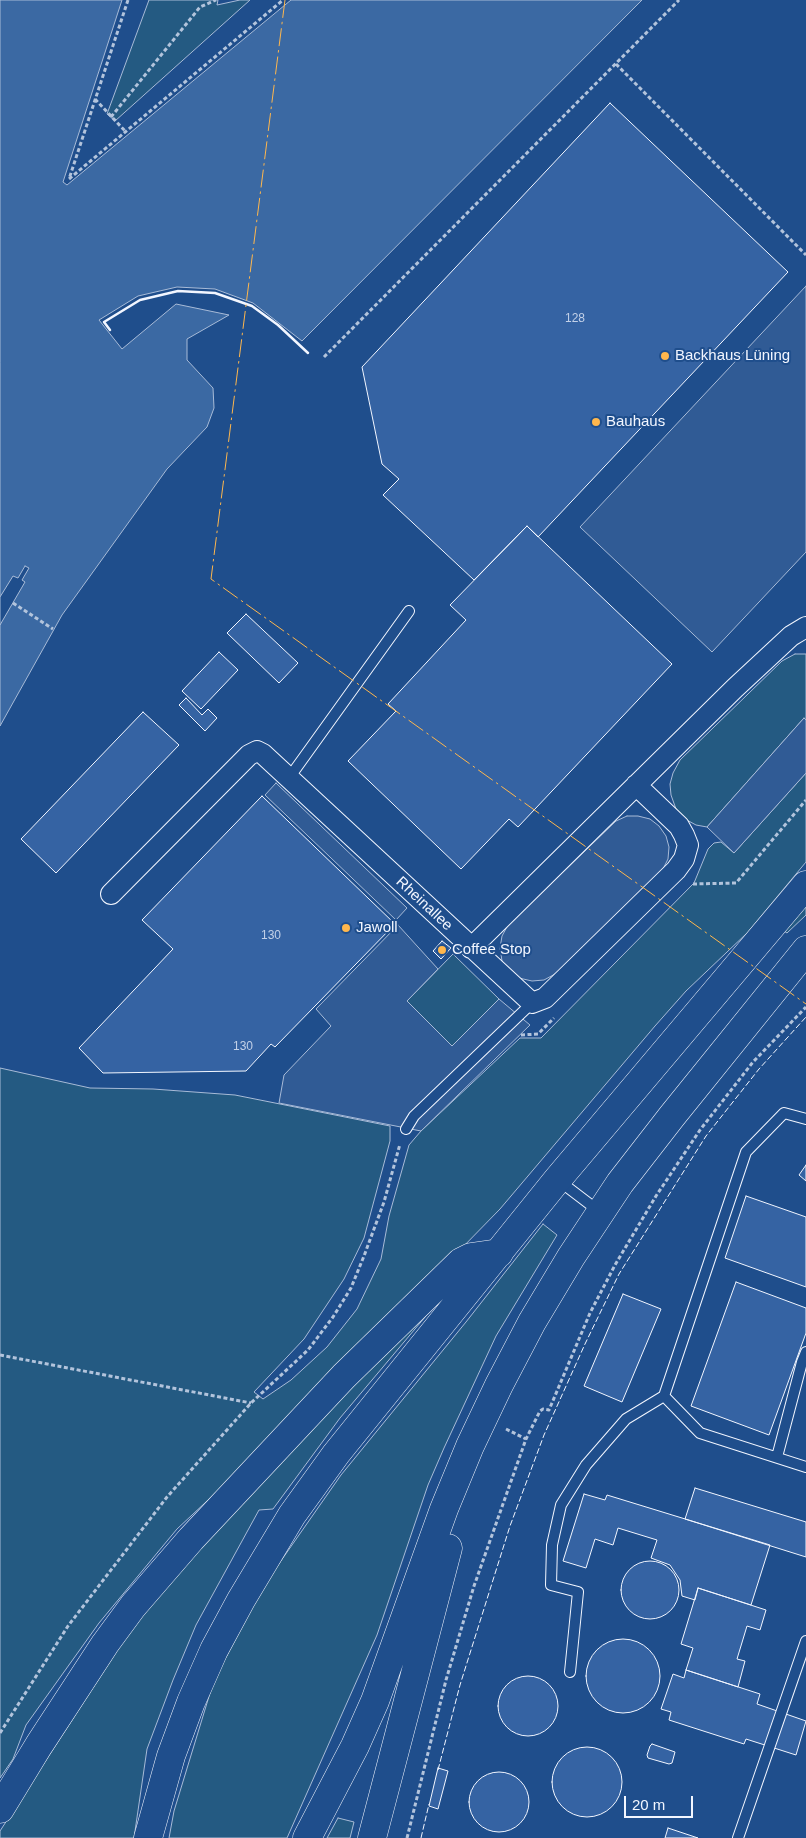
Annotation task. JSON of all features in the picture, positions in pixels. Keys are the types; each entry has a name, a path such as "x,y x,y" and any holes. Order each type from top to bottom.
{"highway":[{"path":"148,1838 171,1756 191,1702 214,1650 269,1551 292,1515 336,1454 557,1180 806,885"},
{"path":"307,1838 355,1746 375,1700 448,1500 470,1446 523,1340 571,1258 620,1183 806,950"},
{"path":"734,1039 772,1001 806,974"},
{"path":"0,1809 105,1644 133,1606 186,1545 344,1376 461,1262 471,1257 499,1253"},
{"path":"372,1838 462,1498 489,1421 523,1340"}],"street":[{"path":"471,948 777,648 791,636 806,627"},
{"path":"777,648 794,644 806,644"},
{"name":"Rheinallee","path":"111,894 249,755 257,751 263,754 532,1003"},
{"path":"532,1003 545,998 676,870 684,859 688,846 679,826 636,785"}],"lane":[{"path":"289,778 409,611"},
{"path":"406,1129 414,1116 532,1003"},
{"path":"570,1672 578,1592 551,1585 552,1545 561,1506 586,1465 626,1419 664,1396 746,1152 784,1113 806,1120"},
{"path":"557,1180 601,1212"},
{"path":"777,1457 806,1352"},
{"path":"664,1396 700,1433 806,1467"},
{"path":"738,1838 806,1640"}],"path":[{"path":"128,0 69,179 280,1"},
{"path":"112,117 200,7 216,0"},
{"path":"324,357 679,0"},
{"path":"616,64 806,255"},
{"path":"95,99 126,132"},
{"path":"13,603 53,629"},
{"path":"687,890 694,883 736,883 806,800"},
{"path":"407,1838 449,1670 474,1586 526,1439 540,1411 544,1409 549,1410 590,1313 615,1265 656,1196 700,1130 753,1062 806,1007"},
{"path":"538,1034 559,1013"},
{"path":"0,1733 68,1626 167,1497 251,1403 308,1350 319,1337 351,1288 384,1202 399,1147 406,1129"},
{"path":"0,1356 251,1403"}],"shaded area":[{"path":"0,0 122,0 63,182 67,185 291,0 642,0 302,341 253,303 215,289 177,287 138,296 99,320 122,349 176,304 229,315 187,339 187,360 213,388 214,408 207,427 167,469 62,615 0,726"},
{"path":"149,0 218,0 217,5 250,0 115,121 107,114"},
{"path":"806,286 806,552 712,652 580,527"},
{"path":"795,654 806,654 806,720 804,718 707,827 696,825 685,819 676,809 671,795 670,784 680,760 782,661"},
{"path":"804,718 806,720 806,773 734,853 707,827"},
{"path":"806,773 806,862 747,933 686,991 655,1026 500,1209 241,1474 237,1473 177,1529 99,1623 26,1725 13,1759 0,1778 0,1068 90,1088 153,1089 235,1095 390,1126 390,1141 364,1238 344,1279 304,1339 254,1392 263,1399 291,1380 327,1347 357,1309 381,1259 389,1216 409,1145 421,1131 520,1038 541,1038 694,883 708,849 714,843 721,842 734,853"},
{"path":"276,783 407,908 396,920 265,795"},
{"path":"627,816 650,819 659,826 666,836 669,847 668,859 663,869 555,974 544,980 532,981 519,978 509,971 502,961 500,948 502,936 508,925 616,821"},
{"path":"806,906 806,915 787,933 784,931"},
{"path":"398,925 438,969 407,1001 452,1046 499,999 530,1025 421,1131 279,1103 284,1075 331,1026 316,1009"},
{"path":"453,954 499,999 452,1046 407,1001"},
{"path":"543,1224 557,1235 496,1336 444,1448 428,1485 377,1635 287,1838 169,1838 174,1811 214,1680 264,1585 341,1475"},
{"path":"431,1310 340,1418 273,1509 259,1510 196,1625 173,1680 147,1749 134,1838 0,1838 0,1831 137,1620 216,1525 369,1363"},
{"path":"338,1818 354,1822 350,1838 327,1838"}],"pier":[{"path":"25,566 29,568 22,580 25,582 0,625 0,597 13,576 18,578"}],"building":[{"path":"610,103 788,272 538,537 527,526 474,580 383,495 399,479 382,464 362,367"},
{"path":"527,526 672,664 518,827 509,819 461,869 348,761 396,711 388,704 466,620 450,605"},
{"path":"246,614 298,663 279,683 227,633"},
{"path":"219,652 238,670 201,709 182,691"},
{"path":"186,698 202,715 208,709 217,718 205,731 179,705"},
{"path":"143,712 179,745 56,873 21,839"},
{"path":"262,796 395,924 275,1047 271,1044 246,1071 103,1073 79,1048 173,949 142,920"},
{"name":"Coffee Stop","path":"442,941 451,948 441,959 433,951"},
{"path":"806,1165 806,1181 799,1175"},
{"path":"746,1196 806,1217 806,1287 725,1258"},
{"path":"736,1282 806,1308 806,1333 769,1435 691,1406"},
{"path":"623,1294 661,1309 622,1402 584,1386"},
{"path":"695,1488 806,1522 806,1557 685,1519"},
{"path":"584,1494 605,1500 607,1495 770,1545 751,1605 698,1588 695,1600 682,1596 680,1580 670,1565 651,1558 657,1540 618,1528 613,1545 595,1539 586,1568 563,1561"},
{"path":"644,1561 656,1561 671,1569 679,1584 679,1596 671,1611 656,1619 644,1619 629,1611 621,1596 621,1584 629,1569"},
{"path":"698,1588 766,1610 760,1630 747,1626 737,1659 745,1661 738,1687 686,1670 693,1648 681,1644"},
{"path":"623,1639 637,1642 649,1650 657,1662 660,1676 657,1690 649,1702 637,1710 623,1713 609,1710 597,1702 589,1690 586,1676 589,1662 597,1650 609,1642"},
{"path":"686,1670 760,1694 757,1704 806,1721 796,1755 746,1739 744,1744 669,1720 671,1712 661,1709 673,1674 684,1678"},
{"path":"528,1676 545,1681 553,1689 558,1706 553,1723 545,1731 528,1736 511,1731 503,1723 498,1706 503,1689 511,1681"},
{"path":"652,1744 675,1752 672,1763 669,1764 648,1758 647,1755"},
{"path":"587,1747 600,1750 612,1757 619,1769 622,1782 619,1795 612,1807 600,1814 587,1817 574,1814 562,1807 555,1795 552,1782 555,1769 562,1757 574,1750"},
{"path":"438,1768 448,1771 438,1809 429,1806"},
{"path":"499,1772 516,1777 524,1785 529,1802 524,1819 516,1827 499,1832 482,1827 474,1819 469,1802 474,1785 482,1777"},
{"path":"668,1828 698,1838 665,1838"}],"fence":[{"path":"438,1770 460,1685 510,1526 544,1435 619,1274 706,1136 759,1069 806,1017"},
{"path":"421,1838 429,1804"}],"wall":[{"path":"110,330 104,322 140,300 178,291 215,293 252,306 278,325 308,353"}],"power":[{"path":"285,0 211,579 806,1004"}],"place":[{"name":"Backhaus Lüning","path":"665,356"},
{"name":"Bauhaus","path":"596,422"},
{"name":"Jawoll","path":"346,928"},
{"name":"Coffee Stop","path":"442,950"}]}
